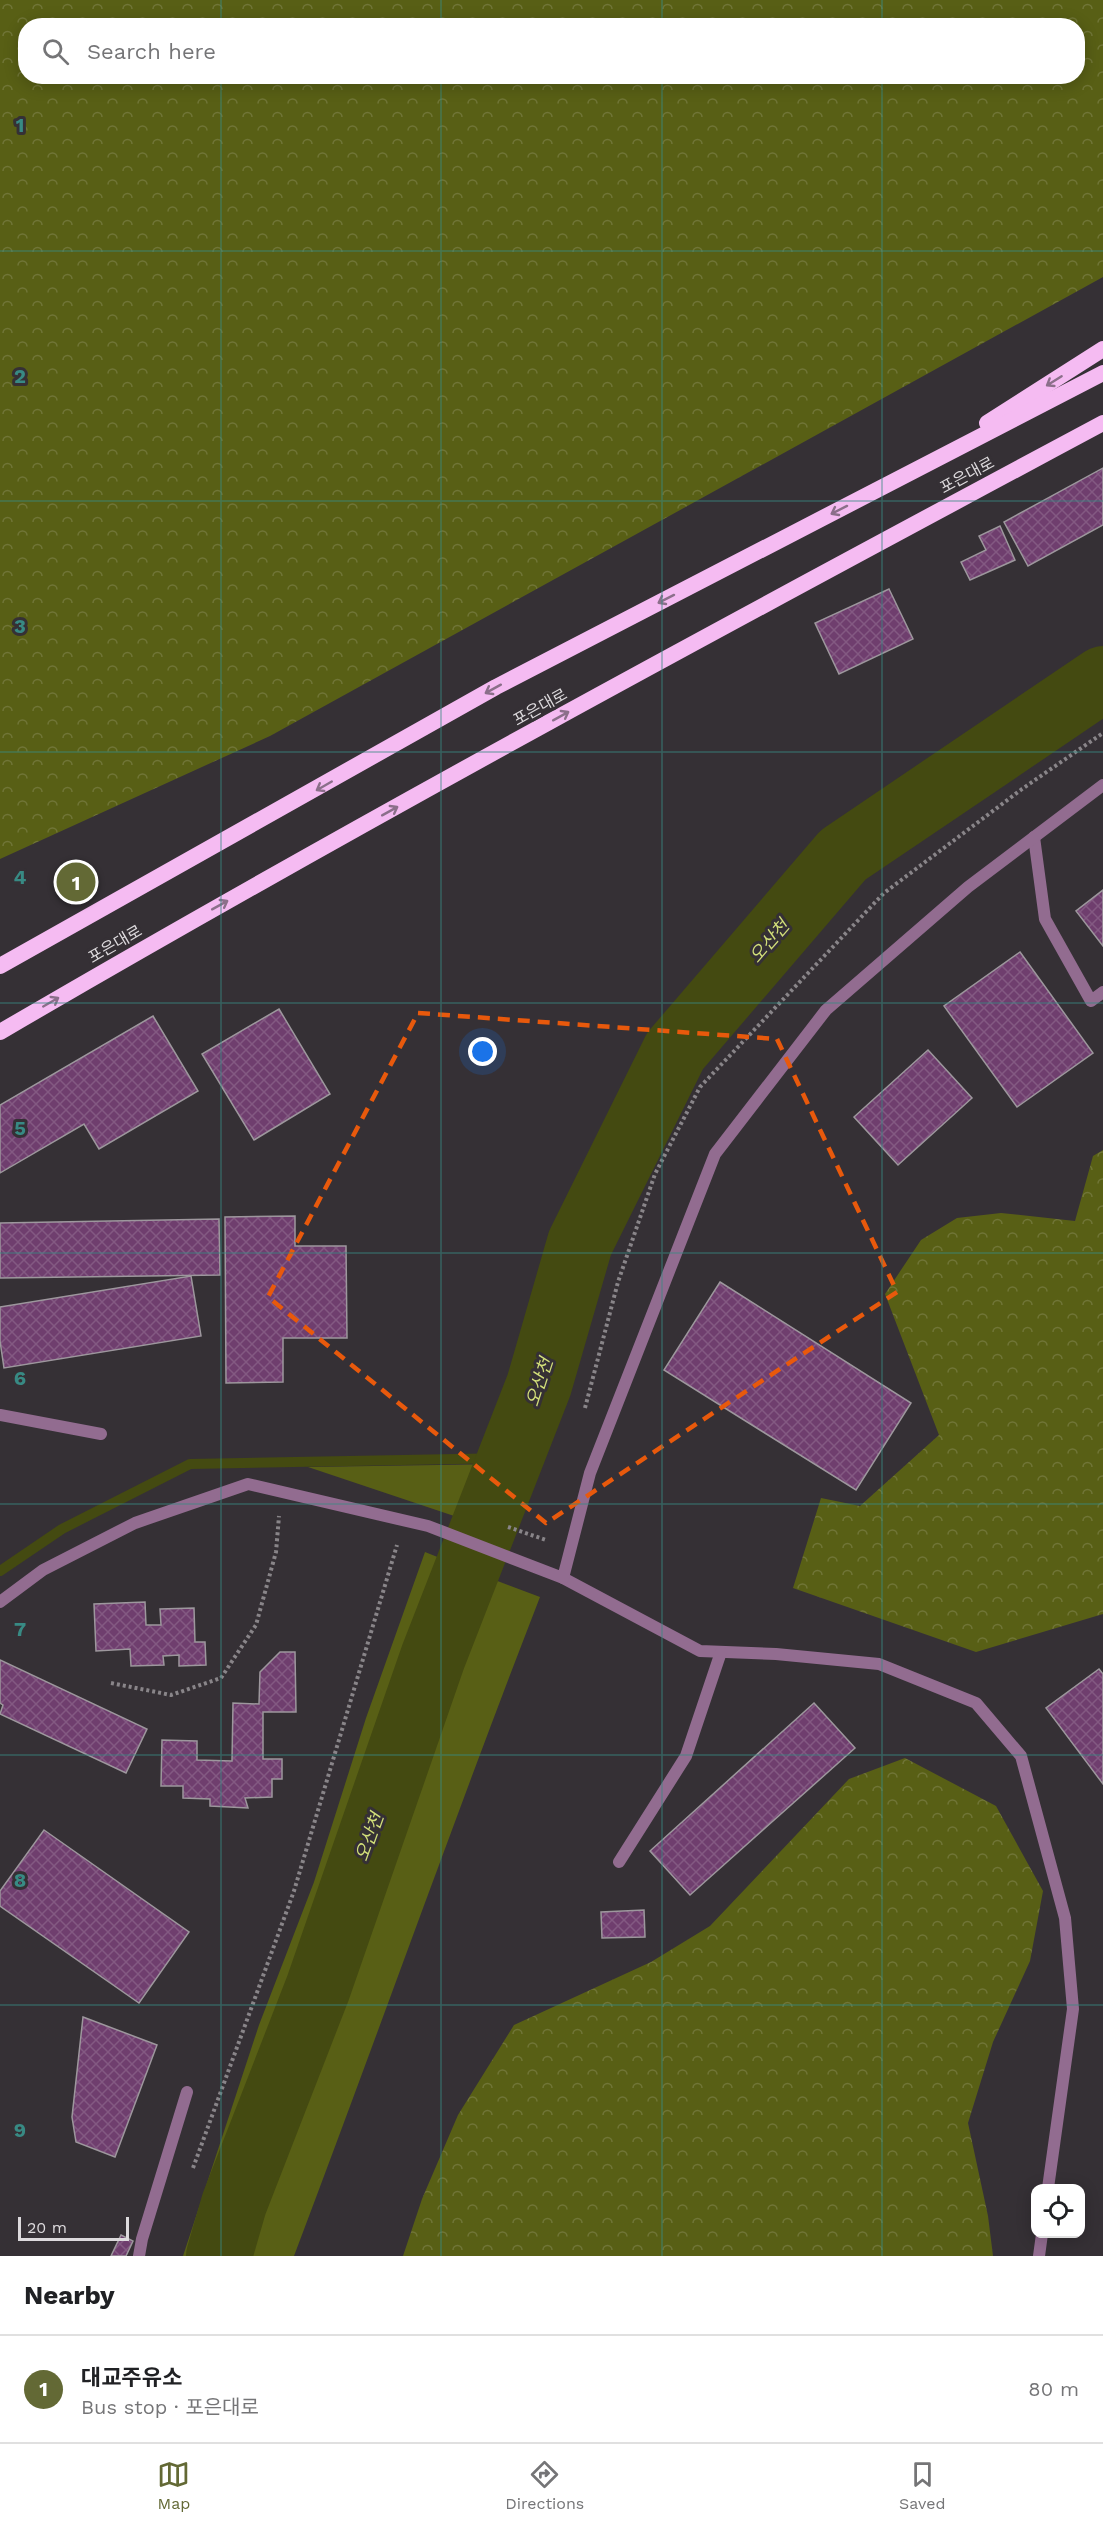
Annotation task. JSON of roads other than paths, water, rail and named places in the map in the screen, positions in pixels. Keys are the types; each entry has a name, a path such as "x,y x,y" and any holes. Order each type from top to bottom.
{"highway":[{"path":"891,483 1103,349"},
{"name":"포은대로","path":"0,966 496,687 1103,374"},
{"name":"포은대로","path":"0,1032 172,932 724,626 1103,423"}],"street":[{"path":"562,1577 590,1473 716,1154 826,1010 968,887 1103,785"},
{"path":"1034,837 1045,919 1091,1001 1103,992"},
{"path":"0,1414 100,1434"},
{"path":"0,1602 43,1570 135,1523 248,1484 428,1526 562,1577 700,1651 776,1654 879,1664 976,1703 1021,1756 1065,1918 1073,2009 1049,2184"},
{"path":"619,1862 686,1756 721,1652"},
{"path":"139,2256 142,2239 187,2092"},
{"path":"1039,2256 1041,2238"}],"waterway":[{"name":"오산천","path":"219,2256 234,2204 318,1988 433,1657 539,1385 580,1243 675,1051 843,855 1103,679"},
{"path":"0,1571 62,1529 190,1464 511,1458"}],"place":[{"name":"대교주유소","path":"76,882"}]}
